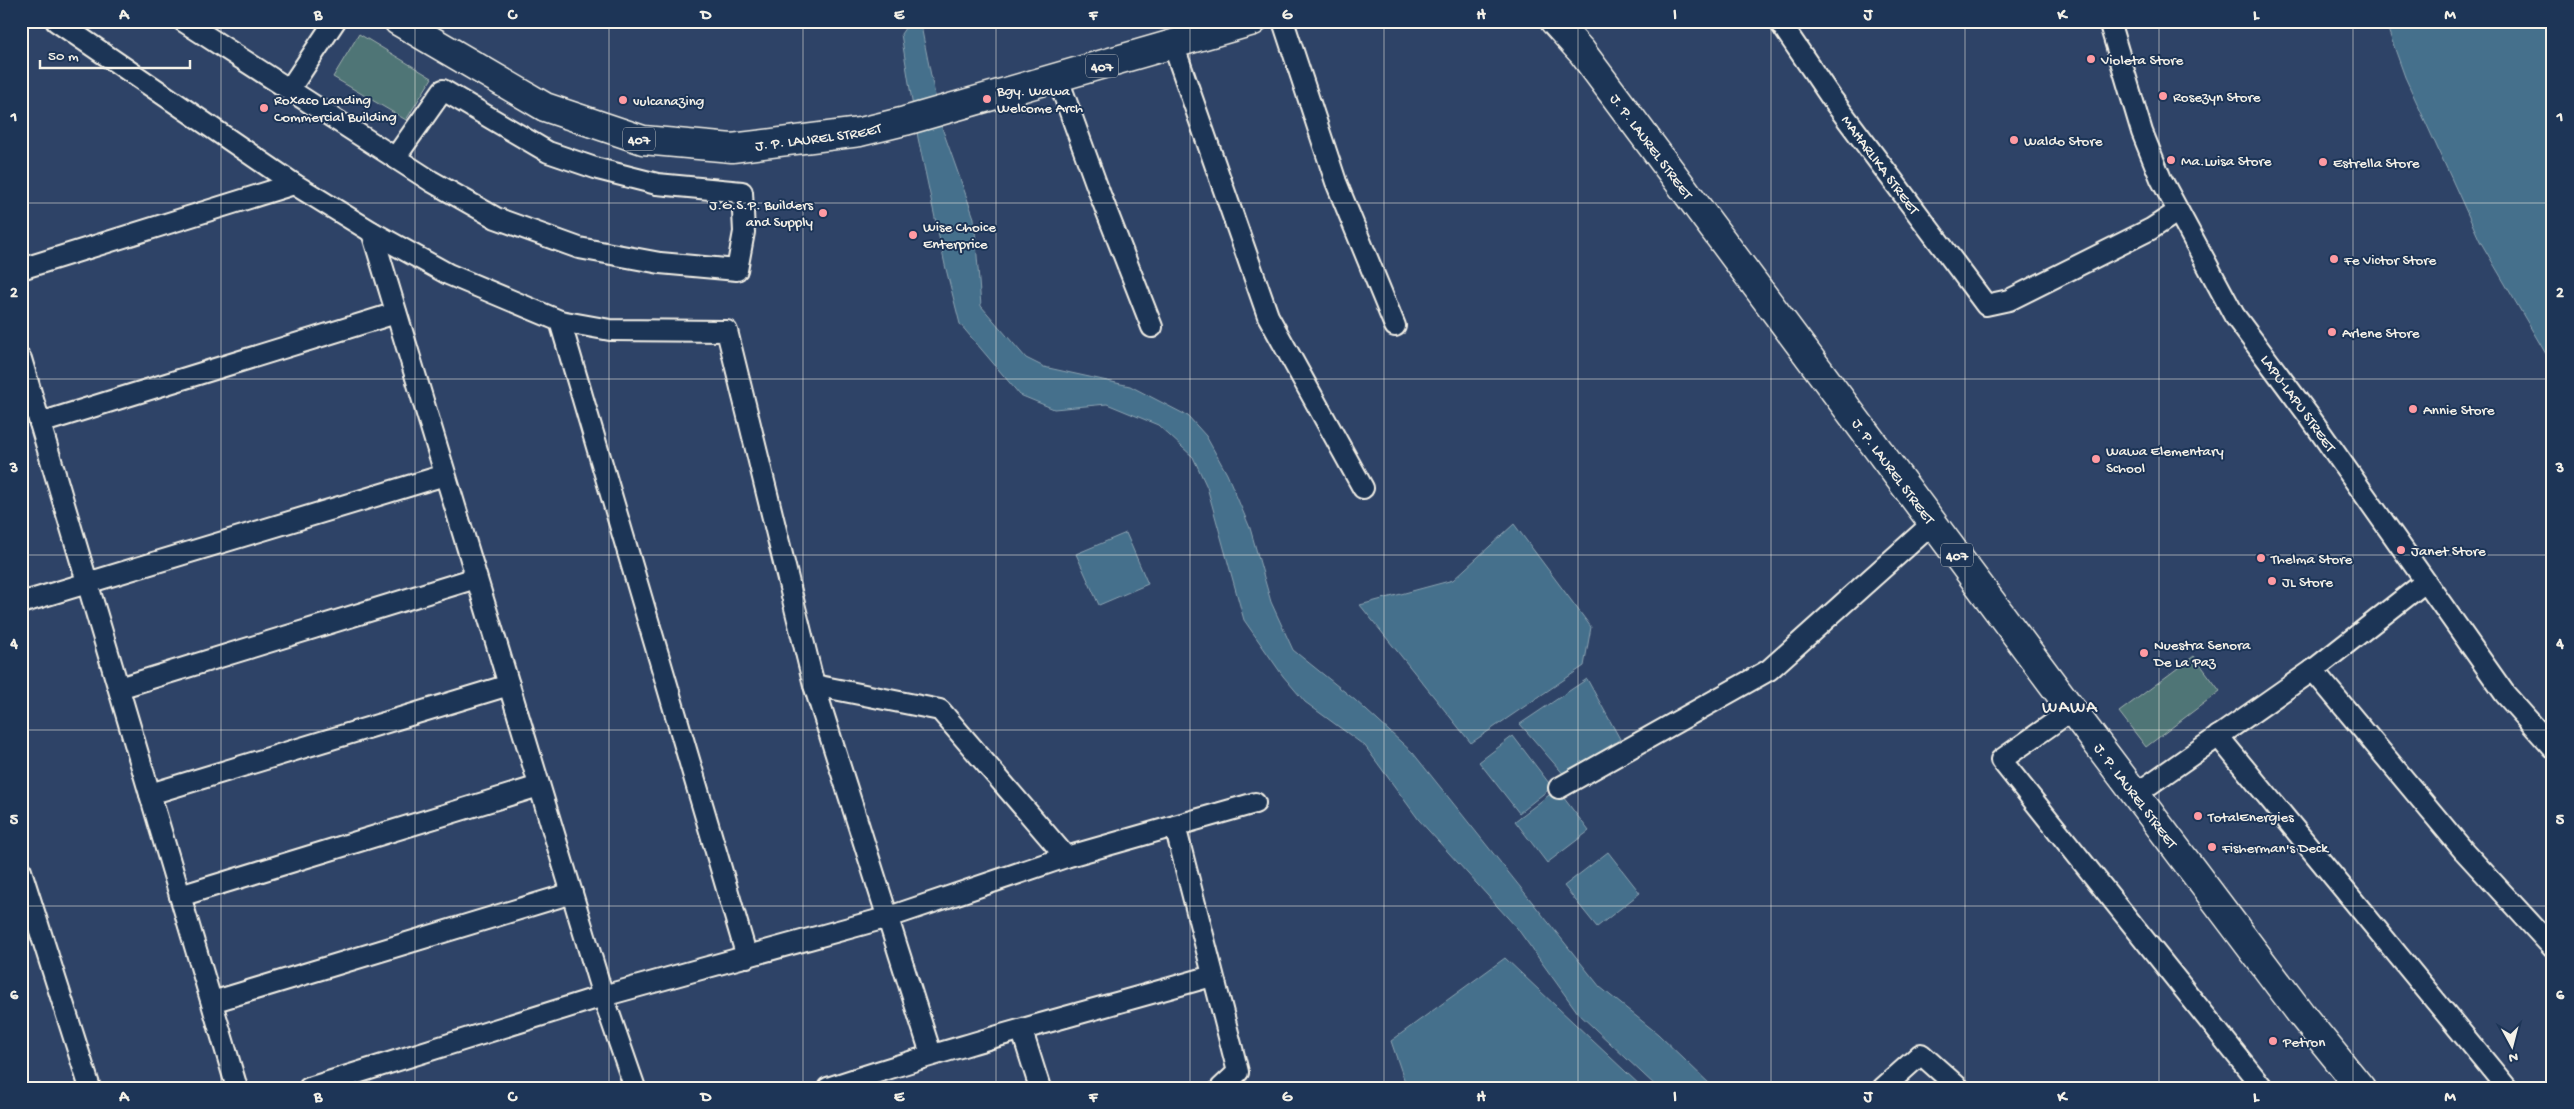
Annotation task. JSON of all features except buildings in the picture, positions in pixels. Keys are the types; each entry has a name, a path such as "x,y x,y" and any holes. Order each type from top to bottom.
{"main road":[{"name":"J. P. LAUREL STREET","path":"398,21 545,108 643,140 732,148 860,132 906,121 1058,79 1253,21"},
{"name":"J. P. LAUREL STREET","path":"1554,21 1582,52 2072,710 2301,1014 2361,1088"}],"street":[{"path":"56,21 294,184 372,232 448,274 560,321 610,330 726,332 814,685 889,916 931,1054"},
{"path":"183,21 396,158 496,218 579,248 660,263 737,270 744,232 742,192 657,184 598,169 556,155 443,90 396,158"},
{"path":"289,90 335,21"},
{"path":"1284,21 1336,182 1395,326"},
{"name":"MAHARLIKA STREET","path":"1779,21 1832,99 1986,305 2009,300 2151,229 2176,212"},
{"name":"LAPU-LAPU STREET","path":"2109,21 2142,132 2176,212 2234,315 2309,416 2505,694 2553,748"},
{"path":"1173,44 1268,316 1363,488"},
{"path":"1058,79 1101,197 1152,327"},
{"path":"21,269 294,184"},
{"path":"372,232 603,996 635,1088"},
{"path":"40,423 396,313"},
{"path":"560,321 747,957"},
{"path":"21,360 237,1088"},
{"path":"21,603 445,475"},
{"path":"1559,788 1769,670 1933,523"},
{"path":"119,688 476,578"},
{"path":"2136,794 2313,670 2425,582"},
{"path":"2313,670 2464,851 2553,948"},
{"path":"150,794 509,685"},
{"path":"814,685 940,710 1066,857"},
{"path":"2072,710 2001,760 2263,1088"},
{"path":"2218,736 2507,1088"},
{"path":"180,896 539,786"},
{"path":"309,1088 603,996 889,916 1066,857 1255,803"},
{"path":"1175,826 1238,1072 1221,1088"},
{"path":"21,871 90,1088"},
{"path":"212,1002 572,893"},
{"path":"828,1088 931,1054 1022,1031 1212,976"},
{"path":"1022,1031 1040,1088"},
{"path":"1883,1088 1921,1054 1959,1088"}],"green space":[{"path":"359,34 432,78 406,120 333,77"},
{"path":"2194,656 2220,691 2146,747 2119,712"}],"water":[{"path":"910,21 920,21 941,125 974,218 981,306 1026,358 1044,367 1130,386 1188,416 1206,436 1227,474 1250,528 1271,602 1293,650 1355,700 1413,753 1600,987 1658,1034 1714,1088 1658,1088 1578,1013 1517,928 1419,820 1365,746 1305,702 1283,676 1244,620 1207,487 1193,457 1158,425 1107,404 1054,409 1020,395 960,324 945,265 918,138 901,34"},
{"path":"2385,21 2553,21 2553,366 2480,241 2405,77"},
{"path":"1514,524 1591,627 1584,666 1471,743 1360,605 1453,580"},
{"path":"1126,533 1148,584 1099,605 1076,554"},
{"path":"1587,679 1620,739 1566,777 1520,724"},
{"path":"1513,736 1552,787 1519,813 1479,762"},
{"path":"1557,789 1589,831 1547,863 1515,821"},
{"path":"1608,852 1640,893 1597,927 1564,886"},
{"path":"1505,958 1643,1088 1407,1088 1391,1041"}],"place":[{"name":"Violeta Store","path":"2091,59"},
{"name":"Rosezyn Store","path":"2163,96"},
{"name":"Bgy. Wawa Welcome Arch","path":"987,99"},
{"name":"vulcanazing","path":"623,100"},
{"name":"Roxaco Landing Commercial Building","path":"264,108"},
{"name":"Waldo Store","path":"2014,140"},
{"name":"Ma.Luisa Store","path":"2171,160"},
{"name":"Estrella Store","path":"2323,162"},
{"name":"J.G.S.P. Builders and Supply","path":"823,213"},
{"name":"Wise Choice Enterprice","path":"913,235"},
{"name":"Fe Victor Store","path":"2334,259"},
{"name":"Arlene Store","path":"2332,332"},
{"name":"Annie Store","path":"2413,409"},
{"name":"Wawa Elementary School","path":"2096,459"},
{"name":"Janet Store","path":"2401,550"},
{"name":"Thelma Store","path":"2261,558"},
{"name":"JL Store","path":"2272,581"},
{"name":"Nuestra Senora De La Paz","path":"2144,653"},
{"name":"TotalEnergies","path":"2198,816"},
{"name":"Fisherman's Deck","path":"2212,847"},
{"name":"Petron","path":"2273,1041"}],"district":[{"name":"WAWA","path":"2070,706"}]}
